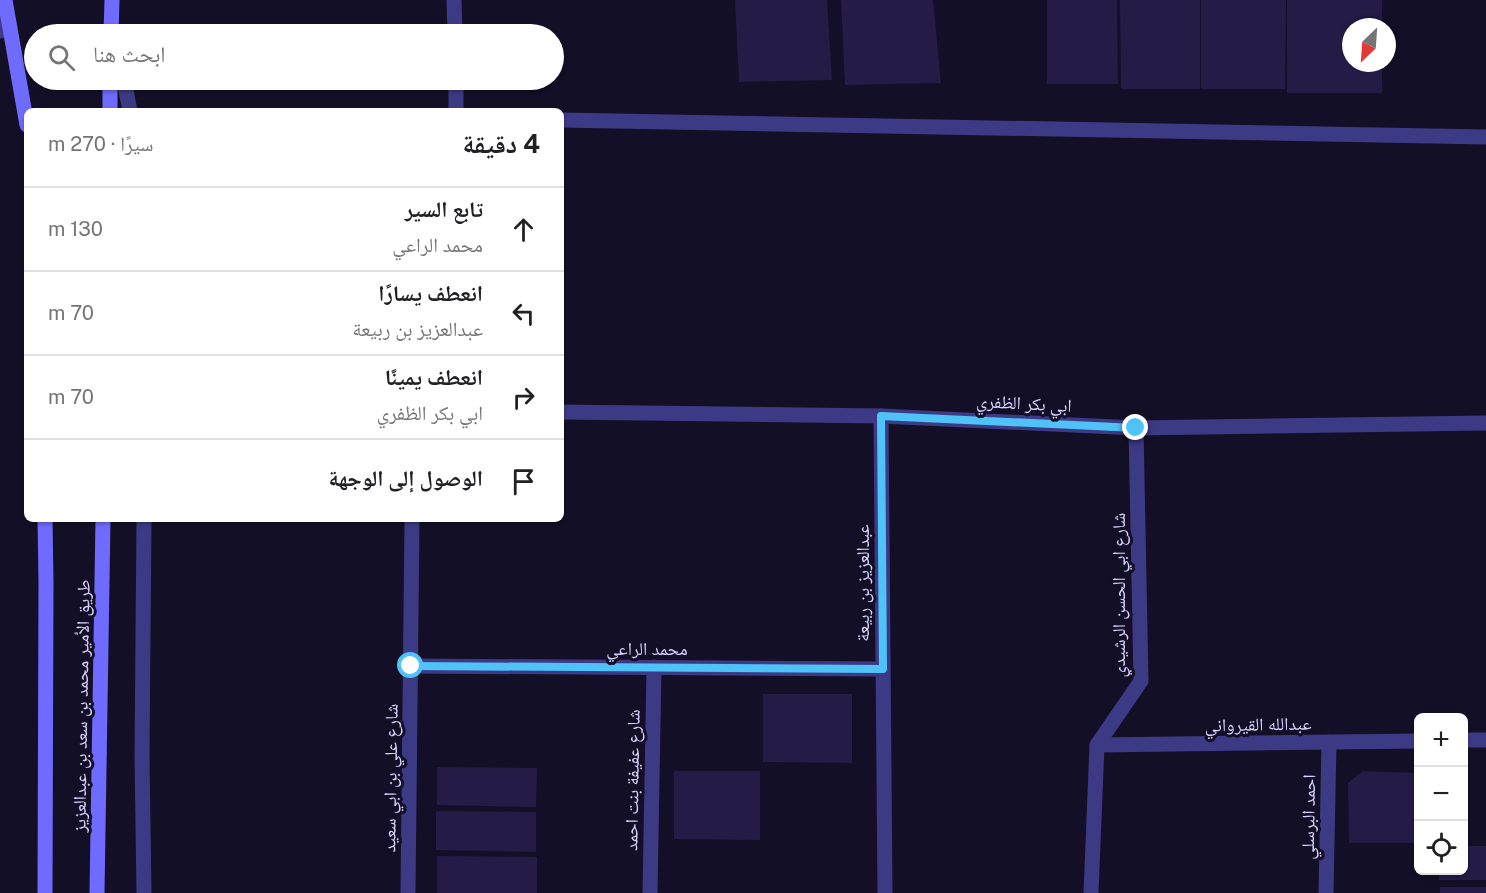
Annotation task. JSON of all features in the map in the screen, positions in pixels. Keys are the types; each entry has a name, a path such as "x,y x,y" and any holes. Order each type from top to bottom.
{"main road":[{"path":"5,2 24,108"},
{"path":"111,24 112,5"},
{"path":"110,90 110,108"},
{"name":"طريق الأمير محمد بن سعد بن عبدالعزيز","path":"45,522 45,893"},
{"name":"طريق الأمير محمد بن سعد بن عبدالعزيز","path":"97,893 103,522"}],"street":[{"path":"454,0 454,24"},
{"path":"0,31 5,2"},
{"path":"112,5 115,24"},
{"path":"126,90 129,108"},
{"path":"456,90 456,108"},
{"path":"564,120 1486,137"},
{"name":"ابي بكر الظفري","path":"564,412 881,416 1136,428 1486,423"},
{"name":"عبدالعزيز بن ربيعة","path":"881,416 885,893"},
{"name":"شارع ابي الحسن الرشيدي","path":"1097,744 1141,681 1136,428"},
{"path":"144,522 142,756 144,893"},
{"name":"شارع علي بن ابي سعيد","path":"408,893 412,522"},
{"name":"محمد الراعي","path":"411,666 883,669"},
{"name":"شارع عفيفة بنت احمد","path":"650,893 654,667"},
{"path":"1468,740 1486,740"},
{"name":"عبدالله القيرواني","path":"1097,744 1414,741"},
{"name":"احمد البرسلي","path":"1326,893 1329,742"},
{"path":"1091,893 1097,744"}],"building":[{"path":"735,0 827,0 832,80 739,82"},
{"path":"841,0 933,0 941,83 845,85"},
{"path":"1047,0 1117,0 1118,84 1047,84"},
{"path":"1120,0 1200,0 1200,89 1121,89"},
{"path":"1201,0 1286,0 1285,89 1201,89"},
{"path":"1287,0 1382,0 1382,18 1342,18 1342,72 1382,72 1382,93 1287,93"},
{"path":"763,694 852,694 852,763 763,762"},
{"path":"437,767 537,768 536,807 437,805"},
{"path":"674,771 760,771 760,840 674,839"},
{"path":"1363,771 1414,773 1414,843 1349,843 1348,783"},
{"path":"436,811 536,812 536,852 436,850"},
{"path":"1468,846 1486,846 1486,880 1439,880 1439,875 1468,875"},
{"path":"437,856 537,857 537,893 437,893"},
{"path":"1440,887 1486,887 1486,893 1440,893"}],"route":[{"path":"411,666 883,669 881,416 1136,428"}]}
